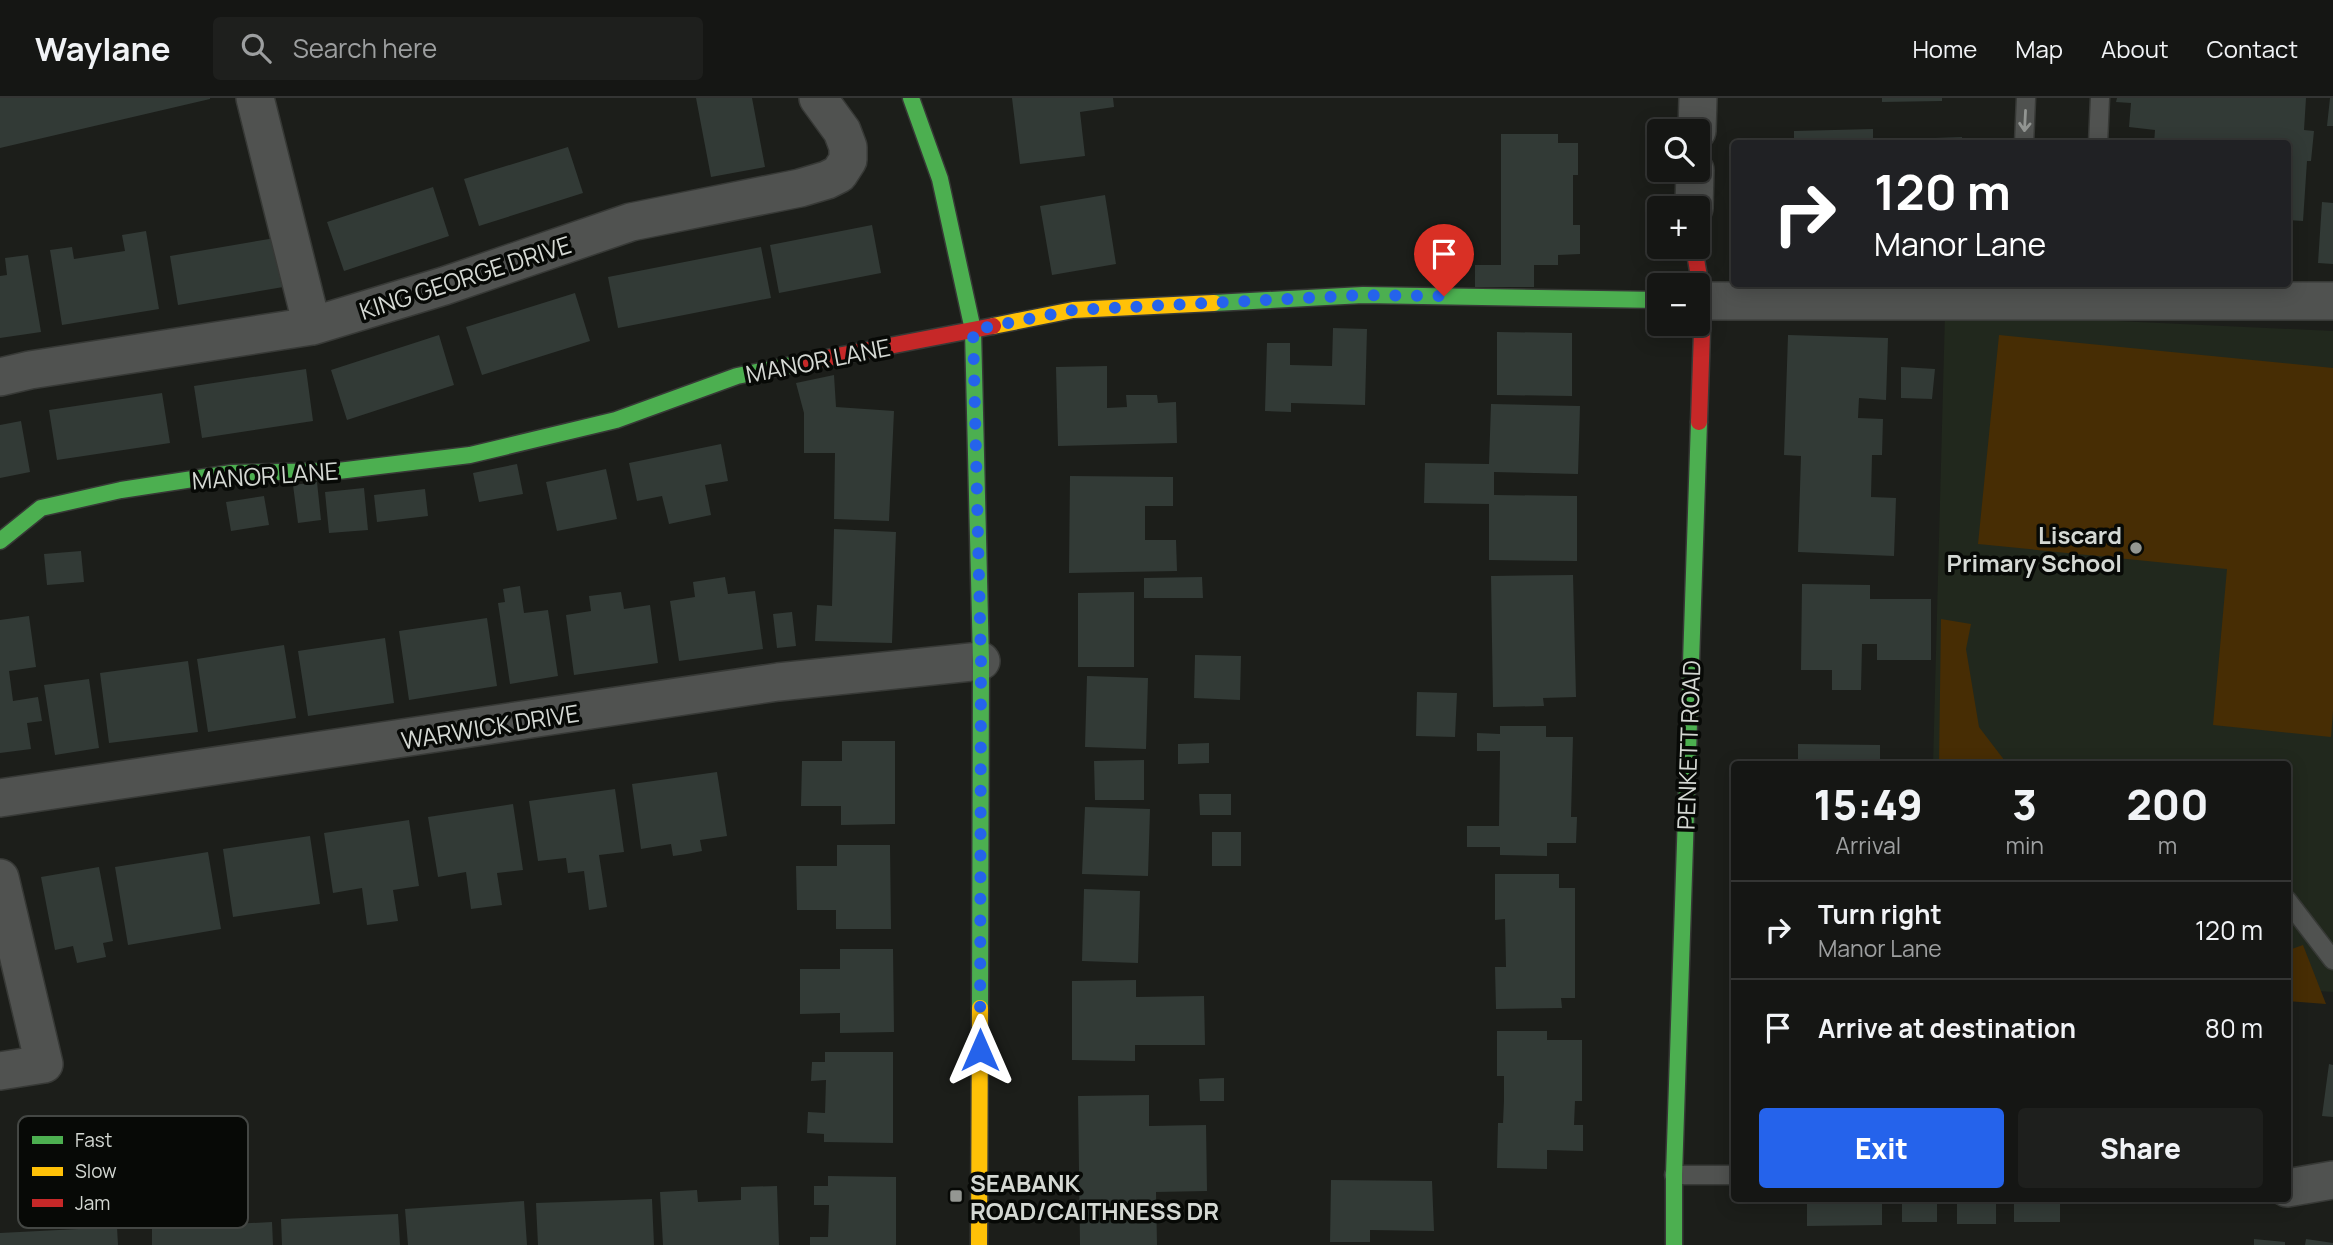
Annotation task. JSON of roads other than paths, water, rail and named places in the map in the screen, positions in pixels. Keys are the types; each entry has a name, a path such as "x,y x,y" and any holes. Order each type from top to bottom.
{"street":[{"path":"255,98 312,326"},
{"name":"KING GEORGE DRIVE","path":"0,377 312,326 444,286 631,222 800,188 827,180 839,174 848,160 848,147 842,131 818,98"},
{"path":"911,98 940,179 973,330 981,661 979,1245"},
{"path":"1697,119 1698,98"},
{"name":"MANOR LANE","path":"0,541 41,508 121,490 232,473 338,471 470,455 616,420 737,376 1073,310 1363,295 1647,300"},
{"path":"1710,301 2333,301"},
{"name":"PENKETT ROAD","path":"1674,1245 1699,336"},
{"name":"WARWICK DRIVE","path":"0,798 778,682 981,661"},
{"path":"0,878 44,1064 0,1071"},
{"path":"2291,1187 2333,1180"}],"lane":[{"path":"2024,140 2026,98"},
{"path":"2098,140 2100,98"},
{"path":"2291,902 2333,960"},
{"path":"1674,1175 1731,1175"}],"place":[{"name":"Liscard Primary School","path":"2136,548"},
{"name":"SEABANK ROAD/CAITHNESS DR","path":"956,1196"}]}
